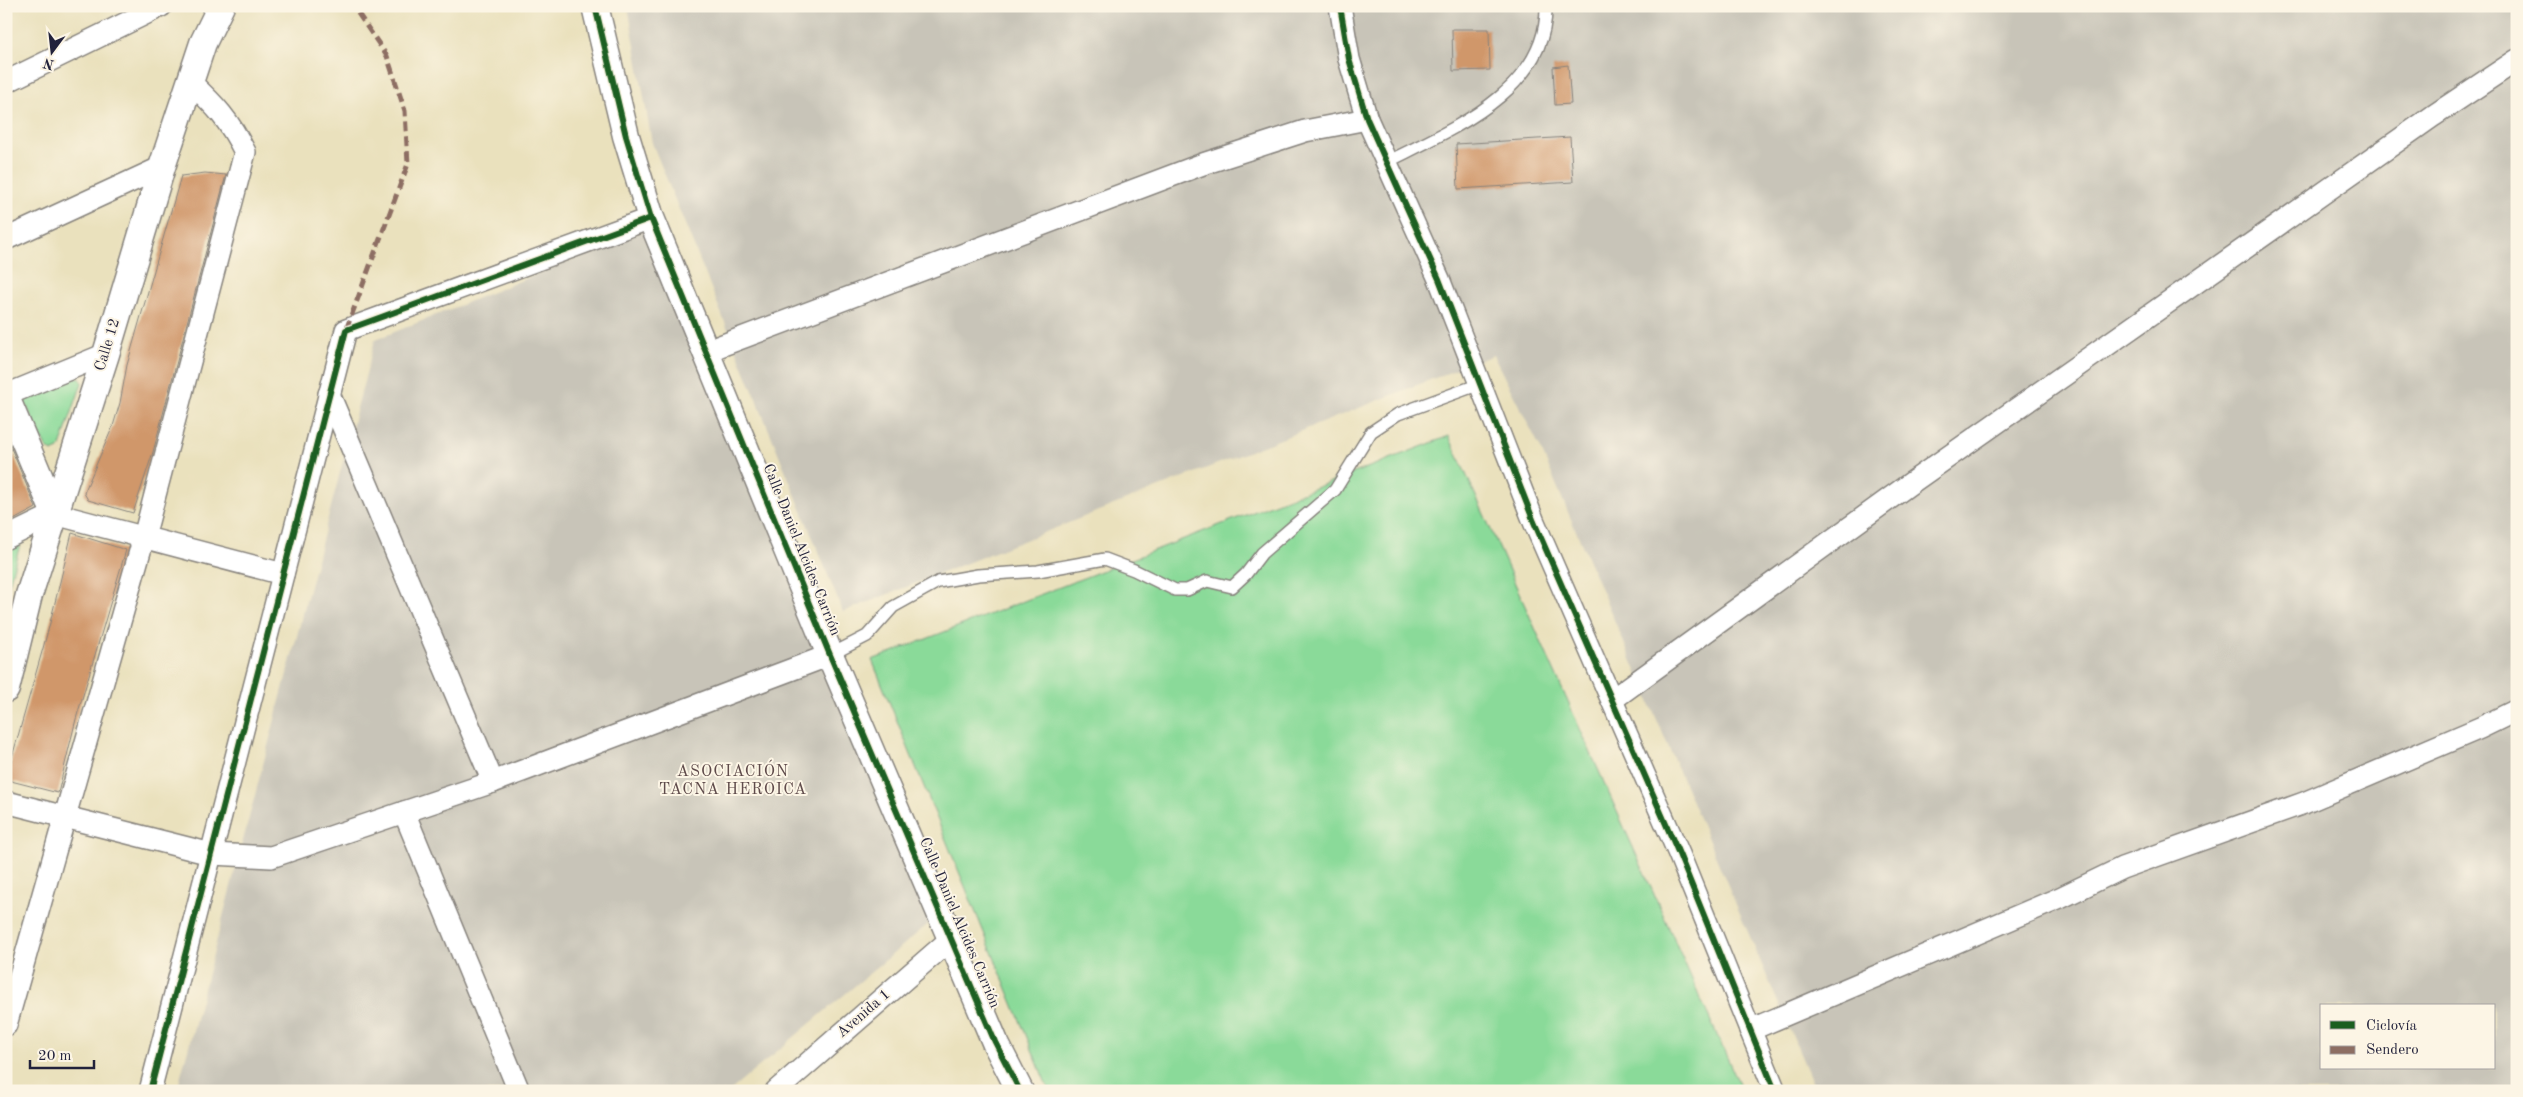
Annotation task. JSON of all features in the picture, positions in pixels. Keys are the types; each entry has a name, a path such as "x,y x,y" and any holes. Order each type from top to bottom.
{"street":[{"path":"6,82 161,6"},
{"name":"Calle 12","path":"6,689 28,594 106,354 162,167 203,43 221,6"},
{"name":"Calle Daniel Alcides Carrión","path":"595,6 626,136 651,218 830,655 995,1042 1020,1091"},
{"path":"1340,6 1349,59 1367,119 1439,280 1566,598 1613,699 1776,1091"},
{"path":"1613,699 1911,483 2433,116 2517,60"},
{"path":"6,1025 144,537 245,152 234,129 219,108 190,82"},
{"path":"707,351 1203,164 1305,131 1367,119"},
{"path":"6,239 162,167"},
{"path":"150,1091 346,330 651,218"},
{"path":"55,514 6,396 106,354"},
{"path":"329,394 493,782"},
{"path":"6,538 55,514 283,574"},
{"path":"6,802 211,854 271,857 493,782 830,655"},
{"path":"1750,1030 2060,898 2122,868 2304,803 2480,728 2517,710"},
{"path":"404,812 519,1091"},
{"name":"Avenida 1","path":"776,1091 952,938"}],"lane":[{"path":"1386,162 1432,139 1509,90 1532,62 1542,36 1546,6"},
{"path":"830,655 867,636 893,607 938,582 978,575 1038,571 1105,559 1134,570 1175,590 1186,590 1207,581 1232,587 1246,574 1262,553 1335,490 1371,432 1398,414 1480,384"}],"shaded area":[{"path":"628,6 2517,6 2517,1091 1816,1091 1541,449 1493,355 843,612 652,143"},
{"path":"652,227 933,920 730,1091 177,1091 375,340"}],"green space":[{"path":"70,376 80,378 82,383 59,449 52,452 46,447 24,401"},
{"path":"1449,436 1742,1091 1049,1091 872,660"},
{"path":"22,538 6,594 6,545"}],"building":[{"path":"1452,29 1489,29 1490,70 1453,71"},
{"path":"1568,65 1571,104 1555,105 1553,67"},
{"path":"1570,137 1573,182 1458,189 1456,144"},
{"path":"205,173 226,175 153,452 133,513 88,500 84,493 113,426 120,403 127,365 181,176"},
{"path":"6,436 36,508 6,524"},
{"path":"72,533 126,550 76,719 58,793 11,781 7,775 49,627"}],"marked path":[{"path":"346,330 408,164 405,111 387,56 353,6"}],"cycle path":[{"path":"595,6 626,136 651,218 830,655 995,1042 1020,1091"},
{"path":"1340,6 1349,59 1367,119 1439,279 1534,522 1679,854 1775,1091"},
{"path":"150,1091 346,330 651,218"}],"district":[{"name":"ASOCIACIÓN TACNA HEROICA","path":"733,781"}]}
